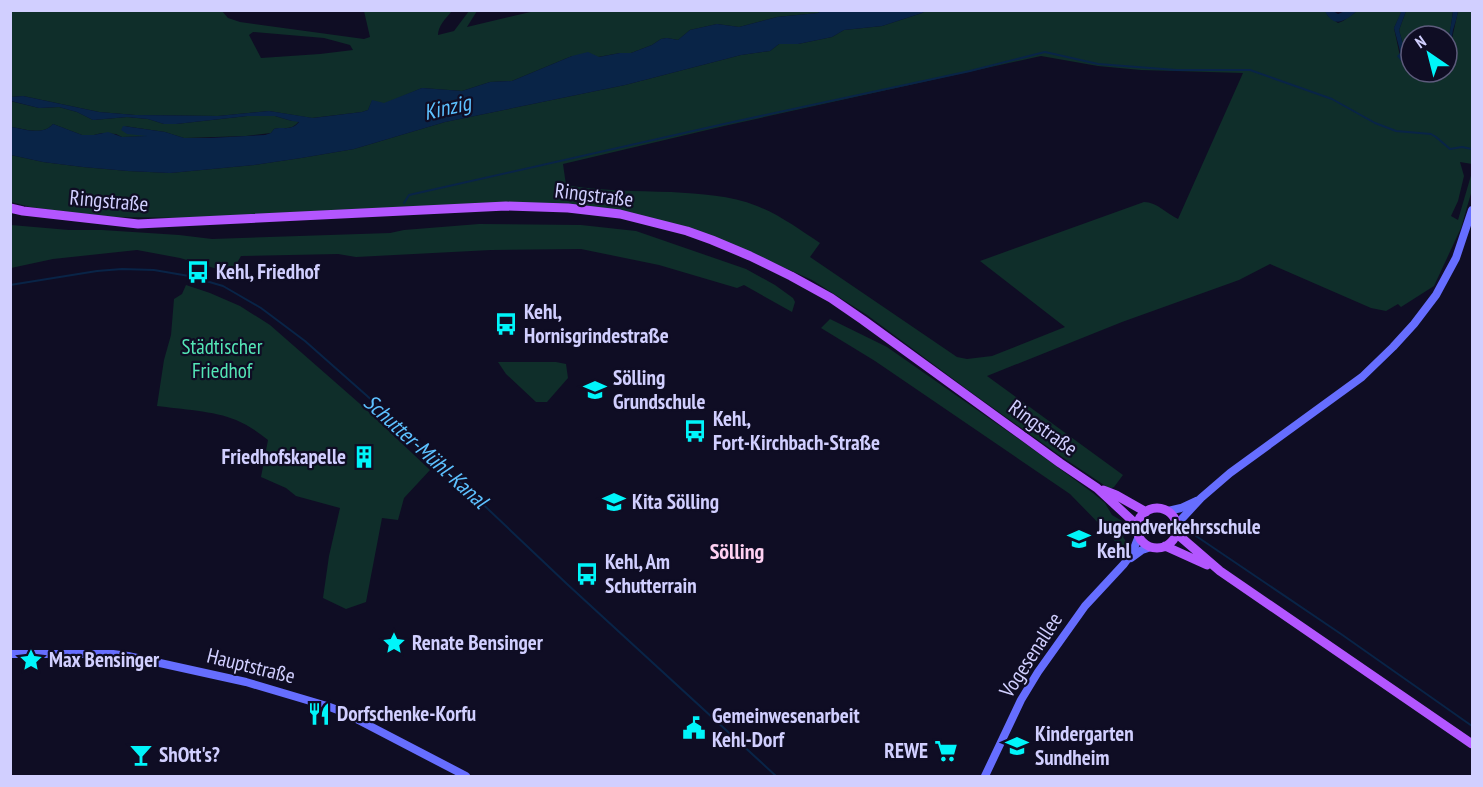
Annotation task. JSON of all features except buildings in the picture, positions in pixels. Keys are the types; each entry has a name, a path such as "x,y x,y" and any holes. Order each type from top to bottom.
{"main road":[{"name":"Ringstraße","path":"10,208 138,224 506,206 568,208 620,214 687,231 722,244 791,276 831,298 1097,488 1138,531"},
{"name":"Ringstraße","path":"1097,488 1116,495 1146,512"},
{"path":"1177,529 1172,541 1164,546 1151,547 1146,544 1138,531 1142,516 1146,512 1154,508 1168,511 1172,514 1177,529 1220,571 1473,744"},
{"path":"1164,546 1220,571"}],"street":[{"path":"1177,529 1201,498 1230,473 1362,376 1393,347 1436,295 1456,258 1473,210"},
{"path":"1168,511 1181,508 1201,498"},
{"name":"Vogesenallee","path":"985,777 1021,700 1038,672 1085,606 1124,564 1134,549 1138,531"},
{"name":"Vogesenallee","path":"1124,564 1142,550 1151,547"},
{"name":"Hauptstraße","path":"10,654 113,654 246,682 327,705 466,777"}],"green space":[{"path":"539,10 822,11 777,17 739,27 717,24 690,30 678,40 661,39 631,53 598,57 572,56 512,81 490,82 462,91 422,88 384,104 372,101 368,110 362,112 312,118 269,111 218,116 135,115 99,112 23,96 11,97 10,11 222,11 228,18 240,22 364,39 370,37 364,11 452,11 441,25 438,35 454,31 469,11 477,11 467,27","holes":["253,32 324,38 350,45 353,50 261,58 249,35"]},
{"path":"1325,10 1328,16 1338,23 1357,11 1402,11 1394,28 1399,52 1399,84 1459,84 1459,24 1455,24 1458,11 1472,11 1472,164 1460,162 1464,176 1458,201 1451,216 1458,220 1472,172 1472,190 1461,228 1434,286 1401,307 1398,304 1386,311 1371,308 1270,264 1239,280 1122,322 987,376 1123,475 1110,489 968,390 867,315 812,280 731,244 575,206 187,218 88,215 11,202 11,155 83,167 170,173 301,158 354,149 445,122 625,85 741,55 770,51 779,44 798,44 832,37 844,30 882,26 925,11","holes":["1041,56 1098,66 1141,70 1243,73 1178,219 1158,206 1144,202 980,261 1065,327 992,356 967,359 957,357 810,257 820,243 782,218 757,206 736,199 704,194 605,190 566,185 563,164"]},
{"path":"1406,11 1453,11 1451,24 1401,24"},
{"path":"10,101 39,108 59,107 93,120 127,117 176,124 247,116 275,116 299,121 290,128 274,129 271,133 246,136 184,138 165,132 124,126 154,136 122,137 102,133 82,135 53,124 39,131 11,127"},
{"path":"479,224 581,225 636,231 746,269 775,285 795,302 792,312 744,285 737,288 659,265 581,249 491,250 356,257 338,254 241,256 231,273 180,258 137,250 53,259 11,268 11,225 212,239 390,233"},
{"name":"Städtischer Friedhof","path":"186,285 240,306 270,325 359,403 430,470 404,498 398,520 382,518 366,602 346,609 323,598 329,556 340,508 296,496 286,488 261,477 268,440 249,426 228,417 157,406 164,360 171,335 174,299 182,294"},
{"path":"830,319 887,347 1093,493 1105,503 1112,515 1122,521 1126,533 1123,537 1129,546 1124,550 1117,544 1070,494 875,361 821,328"},
{"path":"498,362 566,364 568,378 547,402 536,402 506,374"}],"water":[{"name":"Kinzig","path":"822,10 925,11 882,26 844,30 832,37 798,44 779,44 770,51 741,55 625,85 445,122 354,149 301,158 170,173 83,167 11,155 11,127 39,131 53,124 82,135 108,132 122,137 147,136 127,134 121,130 123,126 165,132 184,138 210,138 265,135 277,128 293,127 299,122 275,116 247,116 176,124 127,117 93,120 59,107 39,108 11,101 11,97 23,96 99,112 135,115 218,116 269,111 313,118 362,112 368,110 372,100 384,103 422,88 462,91 490,82 512,81 572,56 588,52 599,57 631,53 661,39 678,40 690,30 717,24 739,27 777,17 818,13"},
{"path":"1402,10 1406,11 1401,24 1399,24 1399,47 1394,28"},
{"path":"1325,11 1338,14 1345,11 1357,11 1348,18 1336,22 1328,17"},
{"path":"1453,11 1458,11 1455,24 1451,24"}],"waterway":[{"path":"404,203 409,195 970,71 1045,52 1098,64 1176,70 1250,70 1332,99 1375,123 1396,131 1431,134 1450,149 1462,147 1472,149"},
{"name":"Schutter-Mühl-Kanal","path":"10,285 97,271 154,270 189,276 223,286 261,308 305,341 392,418 567,584 776,776"},
{"path":"1196,536 1472,726"}],"place":[{"name":"Kehl, Friedhof","path":"198,272"},
{"name":"Kehl, Hornisgrindestraße","path":"506,324"},
{"name":"Sölling Grundschule","path":"595,390"},
{"name":"Kehl, Fort-Kirchbach-Straße","path":"695,431"},
{"name":"Friedhofskapelle","path":"364,457"},
{"name":"Kita Sölling","path":"614,502"},
{"name":"Jugendverkehrsschule Kehl","path":"1079,539"},
{"name":"Kehl, Am Schutterrain","path":"587,574"},
{"name":"Renate Bensinger","path":"394,643"},
{"name":"Max Bensinger","path":"31,660"},
{"name":"Dorfschenke-Korfu","path":"319,714"},
{"name":"Gemeinwesenarbeit Kehl-Dorf","path":"694,728"},
{"name":"Kindergarten Sundheim","path":"1017,746"},
{"name":"REWE","path":"946,751"},
{"name":"ShOtt's?","path":"141,755"}],"district":[{"name":"Sölling","path":"737,551"}]}
